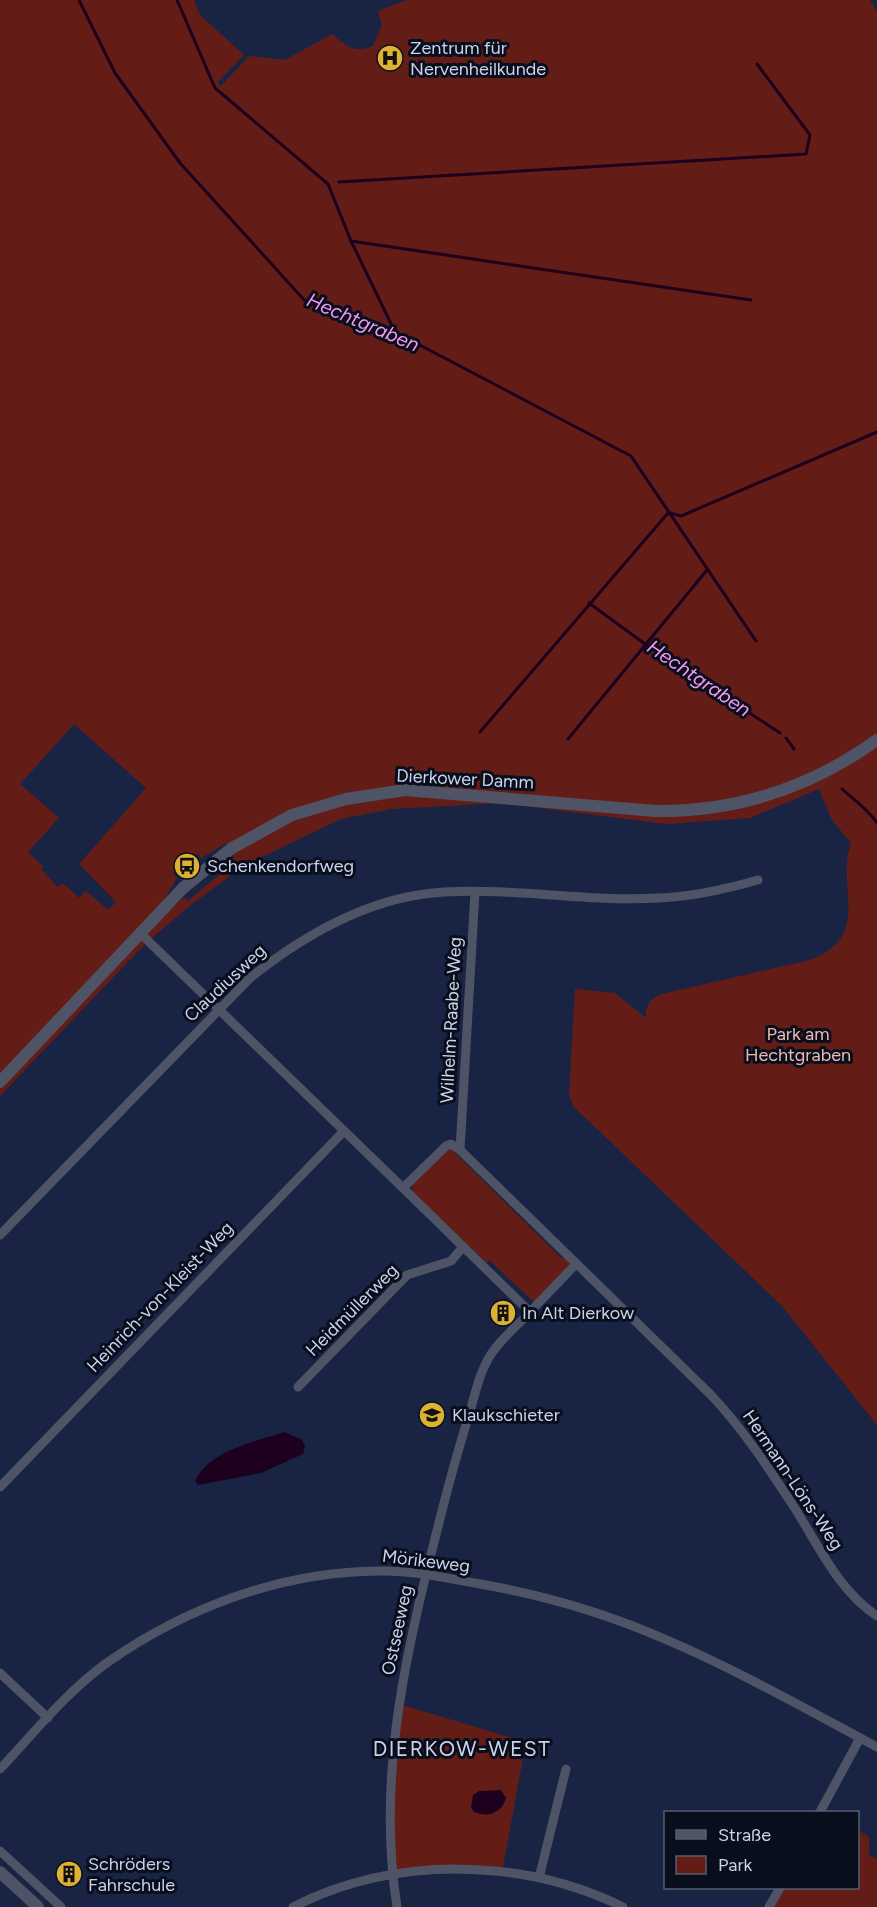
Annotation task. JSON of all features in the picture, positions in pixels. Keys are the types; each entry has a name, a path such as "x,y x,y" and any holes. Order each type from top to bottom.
{"street":[{"name":"Dierkower Damm","path":"0,1082 183,888 232,848 272,825 317,806 363,795 405,790 655,811 698,810 742,803 793,787 844,763 877,741"},
{"name":"Claudiusweg","path":"0,1235 218,1010 273,959 320,930 380,905 443,892 661,898 729,888 758,880"},
{"name":"Wilhelm-Raabe-Weg","path":"460,1150 475,892"},
{"path":"141,934 530,1312"},
{"name":"Heinrich-von-Kleist-Weg","path":"0,1487 344,1131"},
{"path":"403,1188 446,1146 450,1144 460,1150"},
{"name":"Hermann-Löns-Weg","path":"460,1150 730,1416 773,1474 841,1581 866,1609 877,1616"},
{"name":"Heidmüllerweg","path":"298,1387 407,1275 451,1261 463,1247"},
{"name":"Ostseeweg","path":"397,1907 392,1874 389,1803 392,1749 426,1574 454,1462 481,1374 493,1353 576,1264"},
{"name":"Mörikeweg","path":"0,1769 48,1718 106,1664 150,1634 217,1603 259,1588 341,1572 379,1570 426,1574 541,1596 642,1629 743,1676 877,1747"},
{"path":"0,1673 48,1718"},
{"path":"820,1811 860,1738"},
{"path":"539,1878 566,1768"},
{"path":"0,1851 61,1907"},
{"path":"293,1907 352,1883 392,1874 462,1869 539,1878 578,1888 623,1907"},
{"path":"0,1872 38,1907"},
{"path":"770,1907 779,1889"}],"green space":[{"name":"Park am Hechtgraben","path":"0,0 194,0 200,15 244,55 218,82 220,87 249,56 285,60 332,34 351,48 361,49 373,46 382,25 378,11 407,0 870,0 877,12 877,1425 782,1306 573,1106 569,1095 575,989 615,993 646,1018 649,1003 662,994 810,960 829,950 841,938 847,924 847,860 851,843 832,820 819,789 750,818 666,824 501,803 392,809 341,819 245,865 192,904 148,941 0,1096","holes":["74,724 146,788 79,864 116,902 108,910 86,891 79,898 63,883 58,887 41,869 43,866 28,852 59,818 20,784","227,843 235,856 218,872 220,874 188,901 185,897 173,907 165,898 177,878 173,873 197,853 201,858"]},
{"path":"450,1148 561,1258 564,1257 569,1262 567,1271 535,1303 489,1260 487,1263 412,1192 413,1183"},
{"path":"399,1704 526,1742 502,1872 392,1874 389,1803"},
{"path":"859,1831 869,1837 869,1855 877,1859 877,1907 769,1907 779,1889 859,1889"}],"shaded area":[{"path":"284,1432 302,1440 305,1446 303,1454 261,1473 198,1485 195,1481 202,1470 222,1455"},
{"path":"501,1790 506,1798 498,1811 489,1814 474,1812 471,1807 473,1795 479,1791"}],"waterway":[{"name":"Hechtgraben","path":"79,0 115,73 180,163 306,302 395,332 631,456 756,641"},
{"path":"177,0 215,88 328,184 351,241 395,332"},
{"path":"339,182 806,154 810,135 757,64"},
{"path":"351,241 751,300"},
{"path":"670,513 681,516 877,432"},
{"path":"480,732 668,513"},
{"path":"568,739 707,570"},
{"name":"Hechtgraben","path":"589,603 645,644 780,733"},
{"name":"Hechtgraben","path":"786,738 794,749"},
{"name":"Hechtgraben","path":"842,789 877,823"}],"place":[{"name":"Zentrum für Nervenheilkunde","path":"390,58"},
{"name":"Schenkendorfweg","path":"187,866"},
{"name":"In Alt Dierkow","path":"503,1313"},
{"name":"Klaukschieter","path":"432,1415"},
{"name":"Schröders Fahrschule","path":"69,1874"}],"district":[{"name":"DIERKOW-WEST","path":"462,1749"}]}
